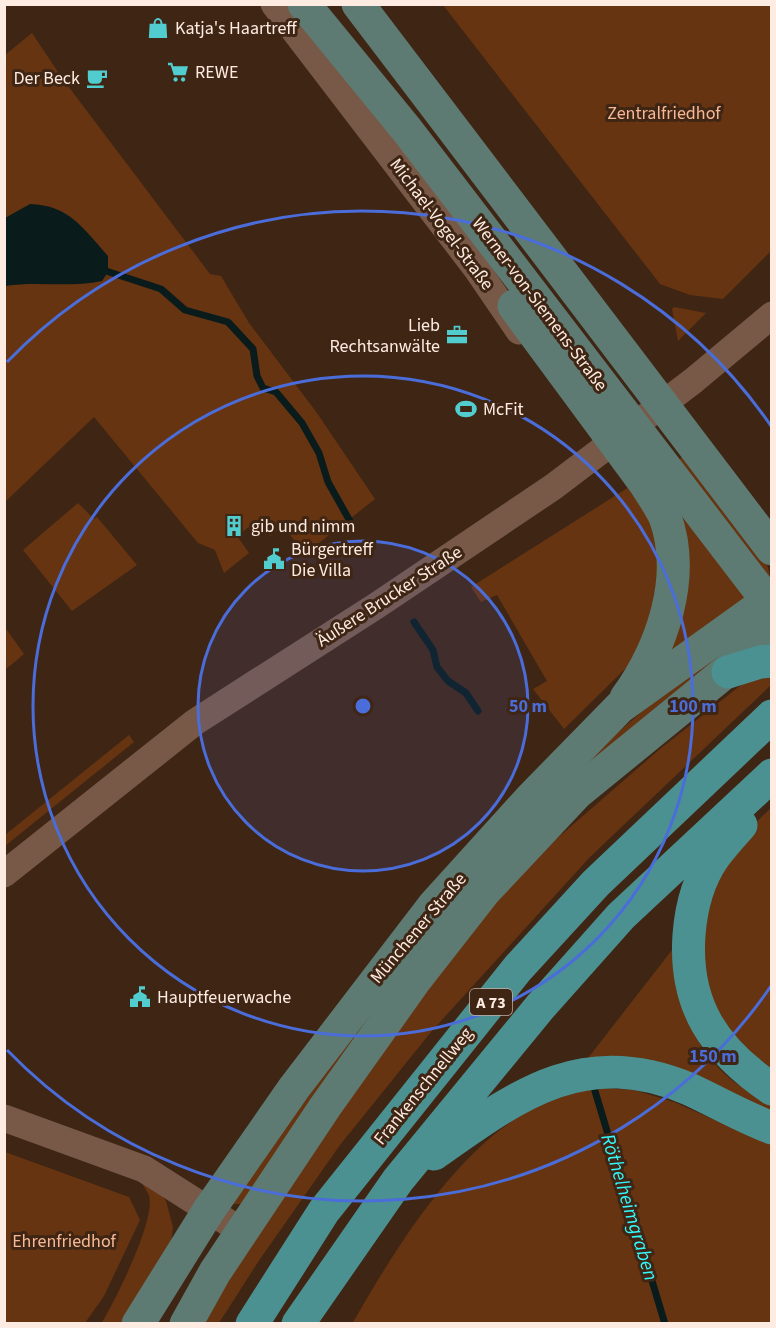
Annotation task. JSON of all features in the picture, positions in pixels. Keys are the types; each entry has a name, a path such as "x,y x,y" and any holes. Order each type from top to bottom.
{"highway":[{"path":"728,672 771,661"},
{"name":"Frankenschnellweg","path":"252,1323 324,1211 518,968 596,883 771,716"},
{"name":"A 73","path":"298,1323 398,1180 540,1007 621,916 771,775"},
{"path":"771,787 713,858 693,903 687,964 692,992 705,1023 724,1049 746,1072 771,1089"},
{"path":"398,1180 502,1106 557,1079 590,1072 639,1075 687,1088 771,1128"}],"main road":[{"path":"304,4 407,130 437,197 527,324 656,477 770,602"},
{"name":"Werner-von-Siemens-Straße","path":"358,4 771,549"},
{"path":"703,457 771,519"},
{"path":"620,707 641,677 656,645 668,608 673,546 656,477"},
{"name":"Münchener Straße","path":"138,1323 209,1210 318,1054 405,940 531,798 620,707 770,602"},
{"name":"Münchener Straße","path":"186,1323 215,1272 331,1098 416,979 484,892 577,793 728,672 771,634"}],"street":[{"name":"Michael-Vogel-Straße","path":"274,4 476,268 565,402 601,451"},
{"name":"Äußere Brucker Straße","path":"4,874 211,710 376,606 553,487 693,381 771,315"},
{"path":"4,1118 144,1168 243,1232"}],"green space":[{"name":"Zentralfriedhof","path":"443,5 771,5 771,251 723,299 690,295 660,284"},
{"path":"32,33 62,78 210,274 221,276 249,323 317,413 375,499 305,554 283,526 270,536 257,521 237,536 249,553 224,573 215,550 198,543 94,417 5,502 5,55"},
{"path":"674,307 706,313 678,341 672,309"},
{"path":"683,456 766,559 771,581 675,463"},
{"path":"629,487 649,512 661,552 649,632 627,667 564,729 533,689 547,681 497,595 481,602 471,587"},
{"path":"78,503 94,519 97,517 137,565 72,611 23,550"},
{"path":"671,503 748,597 664,656"},
{"path":"763,624 645,717 443,913 602,746 680,679"},
{"path":"4,626 24,654 5,670 4,670"},
{"path":"755,674 771,674 771,685 589,858 431,1032 340,1145 258,1262 219,1323 203,1324 228,1281 426,986 531,861 660,749"},
{"path":"129,735 134,742 5,846 5,835"},
{"path":"771,808 771,1076 724,1034 701,988 705,895 753,825"},
{"path":"672,950 682,1000 699,1042 728,1076 747,1091 771,1103 771,1117 588,1058"},
{"path":"409,956 244,1204 234,1204 232,1202"},
{"path":"602,1088 634,1090 674,1102 771,1145 771,1323 352,1324 397,1250 424,1211 453,1174 486,1142 522,1115 560,1096"},
{"name":"Ehrenfriedhof","path":"5,1152 129,1197 140,1220 104,1296 85,1323 5,1323"},
{"path":"139,1179 159,1192 166,1201 173,1227 171,1244 123,1323 101,1324 133,1260 146,1223 150,1207 149,1196"}],"shaded area":[{"path":"30,204 55,209 75,220 83,228 108,256 108,272 102,281 5,286 5,218"}],"waterway":[{"name":"Röthelheimgraben","path":"100,269 161,289 185,310 228,322 253,349 257,376 263,388 276,392 302,423 319,453 328,482 351,523"},
{"name":"Röthelheimgraben","path":"414,622 433,650 437,667 448,681 466,693 478,711"},
{"name":"Röthelheimgraben","path":"595,1091 665,1324"}],"place":[{"name":"Katja's Haartreff","path":"158,28"},
{"name":"REWE","path":"178,72"},
{"name":"Der Beck","path":"97,78"},
{"name":"Lieb Rechtsanwälte","path":"457,335"},
{"name":"McFit","path":"466,409"},
{"name":"gib und nimm","path":"234,526"},
{"name":"Bürgertreff Die Villa","path":"274,559"},
{"name":"Hauptfeuerwache","path":"140,997"}]}
